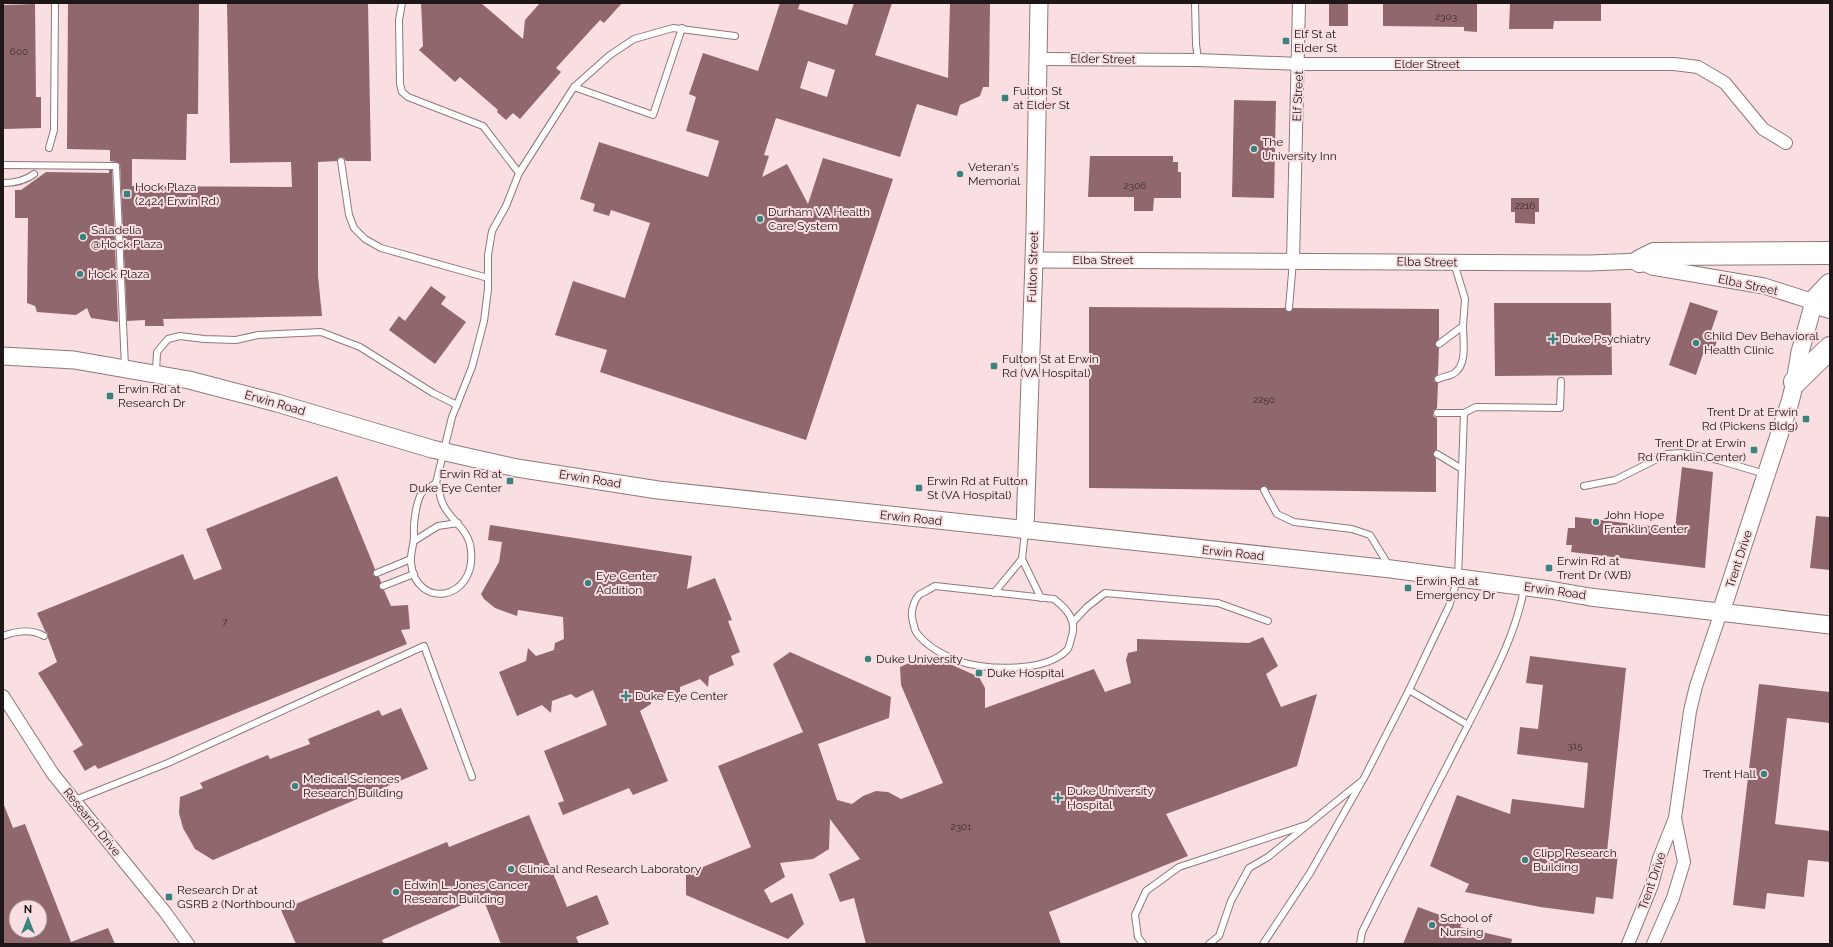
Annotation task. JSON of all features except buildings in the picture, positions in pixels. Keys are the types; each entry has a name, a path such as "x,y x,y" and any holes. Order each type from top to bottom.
{"highway":[{"path":"1640,261 1654,254 1830,253"},
{"path":"1822,304 1830,285"},
{"path":"1796,382 1830,348"}],"main road":[{"name":"Fulton Street","path":"1025,530 1034,260 1039,3"},
{"name":"Trent Drive","path":"1721,612 1796,382 1800,352 1822,304"},
{"name":"Erwin Road","path":"3,356 74,360 189,380 277,403 412,444 444,452 517,468 658,490 1390,569 1590,596 1830,625"}],"street":[{"name":"Elf Street","path":"1293,261 1299,64 1299,3"},
{"name":"Elder Street","path":"1038,59 1198,60 1299,64 1674,64 1698,67 1725,83 1763,128 1786,143"},
{"name":"Elba Street","path":"1034,260 1454,263 1640,261 1652,267 1764,286 1822,304"},
{"name":"Trent Drive","path":"1628,944 1652,885 1659,858 1675,818 1690,711 1696,686 1721,612"},
{"name":"Research Drive","path":"3,696 53,774 166,912 188,944"},
{"name":"Trent Drive","path":"1654,944 1673,898 1684,862 1675,818"}],"lane":[{"path":"49,148 54,130 54,3"},
{"path":"402,3 399,20 400,84 402,92 408,97 483,126 519,173"},
{"path":"1195,3 1198,60"},
{"path":"436,483 441,491 440,500 444,508 464,529 471,550 471,564 460,586 453,592 441,595 427,590 419,583 414,574 411,559 414,541 413,524 422,493 436,483 457,405 472,367 484,321 488,278 488,255 492,231 506,206 519,173 574,87 610,55 634,39 673,28 735,36"},
{"path":"574,87 653,115 682,28"},
{"path":"342,161 349,215 354,228 365,238 381,248 488,278"},
{"path":"3,165 116,166 125,368"},
{"path":"3,183 13,183 28,179 34,174"},
{"path":"1289,308 1293,261"},
{"path":"1438,379 1454,374 1461,366 1463,353 1465,299 1454,263"},
{"path":"1439,344 1463,326"},
{"path":"156,374 158,352 168,339 180,336 236,340 258,336 320,332 360,347 433,393 457,405"},
{"path":"1437,413 1464,414 1476,407 1560,408 1561,381"},
{"path":"1262,944 1310,873 1363,780 1409,690 1449,606 1458,578 1464,414"},
{"path":"1584,486 1615,480 1667,454 1682,453 1718,460 1766,474"},
{"path":"1437,454 1462,469"},
{"path":"1264,490 1277,514 1294,522 1352,529 1370,535 1390,569"},
{"path":"414,541 438,526 458,523"},
{"path":"1025,530 1022,559 1041,598"},
{"path":"377,573 411,559"},
{"path":"994,593 1022,559"},
{"path":"383,586 414,574"},
{"path":"935,586 1041,598 1054,599 1065,608 1073,622 1074,632 1068,650 1053,660 1013,668 986,667 959,661 939,652 926,643 915,631 911,612 918,596 935,586"},
{"path":"1360,944 1362,932 1468,726 1513,633 1524,587"},
{"path":"1073,622 1087,607 1105,593 1218,603 1268,622"},
{"path":"3,636 23,632 38,632 44,636"},
{"path":"75,800 168,763 424,646 472,777"},
{"path":"1409,690 1468,726"},
{"path":"1209,944 1219,936 1231,901 1249,868 1268,857 1363,780"},
{"path":"1143,944 1138,937 1135,914 1146,891 1179,867 1309,824"}],"place":[{"name":"Elf St at Elder St","path":"1286,41"},
{"name":"Fulton St at Elder St","path":"1005,98"},
{"name":"The University Inn","path":"1254,149"},
{"name":"Veteran's Memorial","path":"960,174"},
{"name":"Hock Plaza (2424 Erwin Rd)","path":"127,194"},
{"name":"Durham VA Health Care System","path":"760,219"},
{"name":"Saladelia @Hock Plaza","path":"83,237"},
{"name":"Hock Plaza","path":"80,274"},
{"name":"Duke Psychiatry","path":"1553,339"},
{"name":"Child Dev Behavioral Health Clinic","path":"1696,343"},
{"name":"Fulton St at Erwin Rd (VA Hospital)","path":"994,366"},
{"name":"Erwin Rd at Research Dr","path":"110,396"},
{"name":"Trent Dr at Erwin Rd (Pickens Bldg)","path":"1806,419"},
{"name":"Trent Dr at Erwin Rd (Franklin Center)","path":"1754,450"},
{"name":"Erwin Rd at Duke Eye Center","path":"510,481"},
{"name":"Erwin Rd at Fulton St (VA Hospital)","path":"919,488"},
{"name":"John Hope Franklin Center","path":"1596,522"},
{"name":"Erwin Rd at Trent Dr (WB)","path":"1549,568"},
{"name":"Eye Center Addition","path":"588,583"},
{"name":"Erwin Rd at Emergency Dr","path":"1408,588"},
{"name":"Duke University","path":"868,659"},
{"name":"Duke Hospital","path":"979,673"},
{"name":"Duke Eye Center","path":"626,696"},
{"name":"Trent Hall","path":"1764,774"},
{"name":"Medical Sciences Research Building","path":"295,786"},
{"name":"Duke University Hospital","path":"1058,798"},
{"name":"Clipp Research Building","path":"1525,860"},
{"name":"Clinical and Research Laboratory","path":"511,869"},
{"name":"Edwin L. Jones Cancer Research Building","path":"396,892"},
{"name":"Research Dr at GSRB 2 (Northbound)","path":"169,897"},
{"name":"School of Nursing","path":"1432,925"}]}
